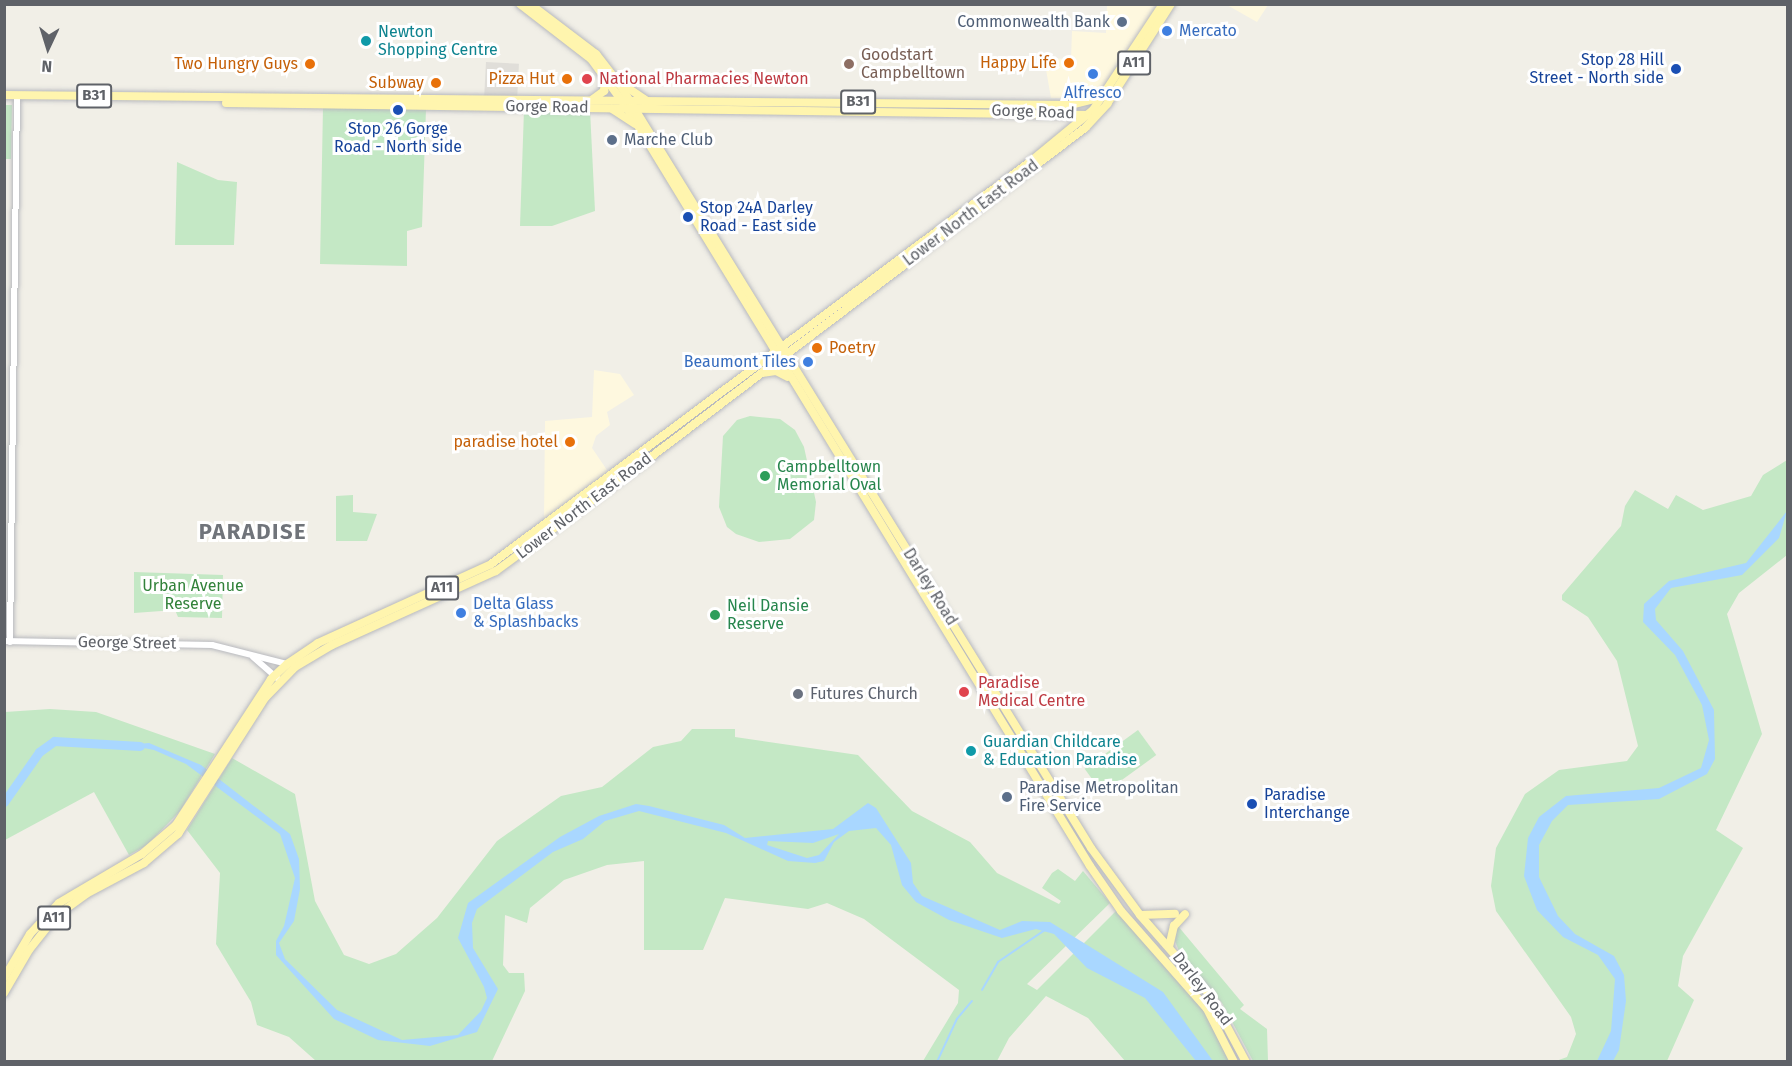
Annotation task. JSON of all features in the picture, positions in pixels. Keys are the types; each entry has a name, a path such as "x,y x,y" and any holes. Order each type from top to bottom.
{"main road":[{"path":"520,4 591,59 621,100"},
{"path":"530,4 596,54 616,80 631,106"},
{"name":"Lower North East Road","path":"1091,117 1163,4"},
{"name":"Lower North East Road","path":"277,678 312,654 496,571 758,375 780,353 1091,117 1171,4"},
{"path":"589,100 603,93 605,78"},
{"path":"616,80 647,101"},
{"name":"Gorge Road","path":"4,95 17,98"},
{"name":"Gorge Road","path":"4,100 17,98 387,102 436,105 621,100 631,106 647,101 1070,105 1104,97"},
{"path":"428,98 436,105"},
{"name":"Gorge Road","path":"387,102 428,98 611,108 631,106 665,109 1091,117"},
{"name":"Gorge Road","path":"1070,105 1091,117"},
{"name":"Darley Road","path":"631,106 638,126 765,336 797,373 1119,889 1221,1011 1246,1062"},
{"name":"Darley Road","path":"631,106 650,130 769,328 792,382 1110,895 1121,911 1203,1004 1234,1062"},
{"path":"611,108 638,126"},
{"path":"650,130 653,115 665,109"},
{"path":"769,328 781,336 800,338 795,357 797,373"},
{"path":"758,364 764,354 765,336"},
{"name":"Lower North East Road","path":"4,993 34,941 56,916 86,894 154,856 182,829 218,766 287,664 318,643 501,557 758,364 780,353"},
{"path":"758,375 777,372 792,382"},
{"path":"496,571 501,557"},
{"name":"Lower North East Road","path":"4,978 26,940 53,908 86,884 156,844 200,798"},
{"path":"1140,915 1154,918 1175,914"},
{"path":"1169,947 1174,926 1185,914"}],"street":[{"path":"7,642 17,98"},
{"name":"George Street","path":"7,642 212,645 287,664"},
{"name":"George Street","path":"248,654 277,678"}],"shaded area":[{"path":"1107,5 1158,5 1102,88 1082,98 1051,98 1044,58 1071,59 1072,31 1106,33"},
{"path":"1227,5 1268,5 1257,22"},
{"path":"486,62 519,64 517,99 484,97"},
{"name":"paradise hotel","path":"594,370 620,374 634,395 607,412 610,425 596,436 592,448 609,473 544,522 545,421 592,417"}],"green space":[{"path":"5,105 12,105 11,159 5,159"},
{"path":"323,107 426,109 422,227 407,231 407,266 320,264"},
{"path":"524,110 590,110 595,211 552,226 520,226"},
{"path":"177,162 218,180 237,182 234,245 175,245"},
{"name":"Campbelltown Memorial Oval","path":"750,416 780,419 795,430 804,447 816,502 814,520 790,539 759,542 736,534 727,527 719,507 723,436 737,420"},
{"path":"1787,460 1787,555 1739,593 1727,614 1762,734 1716,830 1743,848 1683,956 1678,986 1694,1000 1667,1061 1556,1061 1567,1057 1576,1034 1571,1017 1496,911 1491,886 1496,848 1525,794 1559,770 1627,761 1638,746 1617,661 1588,617 1562,600 1562,595 1621,526 1625,506 1635,490 1668,509 1676,495 1703,510 1751,496 1763,475"},
{"path":"353,495 353,512 377,514 367,541 336,541 336,496"},
{"name":"Urban Avenue Reserve","path":"134,572 223,575 222,618 178,617 175,610 134,613"},
{"path":"50,709 96,712 215,754 180,811 147,845 129,855 94,792 5,840 5,712"},
{"path":"692,729 735,729 735,737 858,755 912,811 970,842 997,873 1059,904 1061,901 1042,888 1052,873 1058,869 1075,881 1083,871 1110,903 1027,984 1037,990 1117,910 1208,1016 1230,1061 1125,1061 1088,1018 1046,996 1009,1038 997,1061 923,1061 958,1003 959,990 864,919 827,903 808,909 725,898 703,950 644,950 644,861 607,865 564,880 530,908 527,923 505,915 503,965 509,973 524,973 525,991 492,1061 316,1061 289,1037 257,1025 251,1002 216,944 220,873 187,830 232,758 295,794 315,901 344,955 369,964 396,954 437,918 497,841 561,796 602,787 653,747 681,741"},
{"path":"1138,730 1156,755 1103,794 1085,769"},
{"path":"1178,926 1244,1005 1240,1009 1267,1029 1268,1061 1253,1061 1222,1003 1179,951 1175,941"}],"water":[{"path":"1787,511 1779,538 1742,575 1671,588 1655,609 1656,620 1683,651 1714,710 1715,759 1707,774 1659,799 1568,805 1552,821 1539,845 1539,877 1558,916 1575,934 1614,956 1624,975 1626,1001 1619,1050 1613,1061 1597,1061 1611,1031 1615,979 1598,955 1563,937 1537,910 1524,876 1528,838 1539,817 1566,796 1659,788 1701,768 1709,740 1702,705 1675,655 1643,622 1644,604 1669,581 1746,563"},
{"path":"149,743 201,765 290,834 299,859 300,889 294,921 279,943 285,959 337,1010 402,1040 458,1035 481,1011 487,998 484,987 458,938 468,903 560,837 599,816 636,804 724,825 745,838 833,829 868,803 876,808 911,863 913,883 922,896 1000,930 1022,921 1050,922 1163,992 1213,1061 1196,1061 1145,998 1087,968 1054,934 1036,929 1002,938 949,920 916,902 902,885 891,845 876,828 849,831 834,842 824,861 815,863 788,861 726,833 639,811 605,821 583,839 553,852 477,909 472,923 473,948 498,989 477,1032 430,1046 378,1040 334,1019 276,955 276,941 284,926 295,878 280,834 186,764 154,750 128,745","holes":["839,834 819,855 807,858 767,845 768,841 813,843"]}],"waterway":[{"path":"4,802 39,752 54,741 140,746"},
{"path":"982,990 998,962 1045,930"},
{"path":"937,1062 957,1019 972,1001"}],"place":[{"name":"Commonwealth Bank","path":"1122,22"},
{"name":"Mercato","path":"1167,31"},
{"name":"Newton Shopping Centre","path":"366,41"},
{"name":"Happy Life","path":"1069,63"},
{"name":"Two Hungry Guys","path":"310,64"},
{"name":"Goodstart Campbelltown","path":"849,64"},
{"name":"Stop 28 Hill Street - North side","path":"1676,69"},
{"name":"Alfresco","path":"1093,74"},
{"name":"Pizza Hut","path":"567,79"},
{"name":"National Pharmacies Newton","path":"587,79"},
{"name":"Subway","path":"436,83"},
{"name":"Stop 26 Gorge Road - North side","path":"398,110"},
{"name":"Marche Club","path":"612,140"},
{"name":"Stop 24A Darley Road - East side","path":"688,217"},
{"name":"Poetry","path":"817,348"},
{"name":"Beaumont Tiles","path":"808,362"},
{"name":"paradise hotel","path":"570,442"},
{"name":"Campbelltown Memorial Oval","path":"765,476"},
{"name":"Delta Glass & Splashbacks","path":"461,613"},
{"name":"Neil Dansie Reserve","path":"715,615"},
{"name":"Paradise Medical Centre","path":"964,692"},
{"name":"Futures Church","path":"798,694"},
{"name":"Guardian Childcare & Education Paradise","path":"971,751"},
{"name":"Paradise Metropolitan Fire Service","path":"1007,797"},
{"name":"Paradise Interchange","path":"1252,804"}],"district":[{"name":"PARADISE","path":"253,532"}]}
